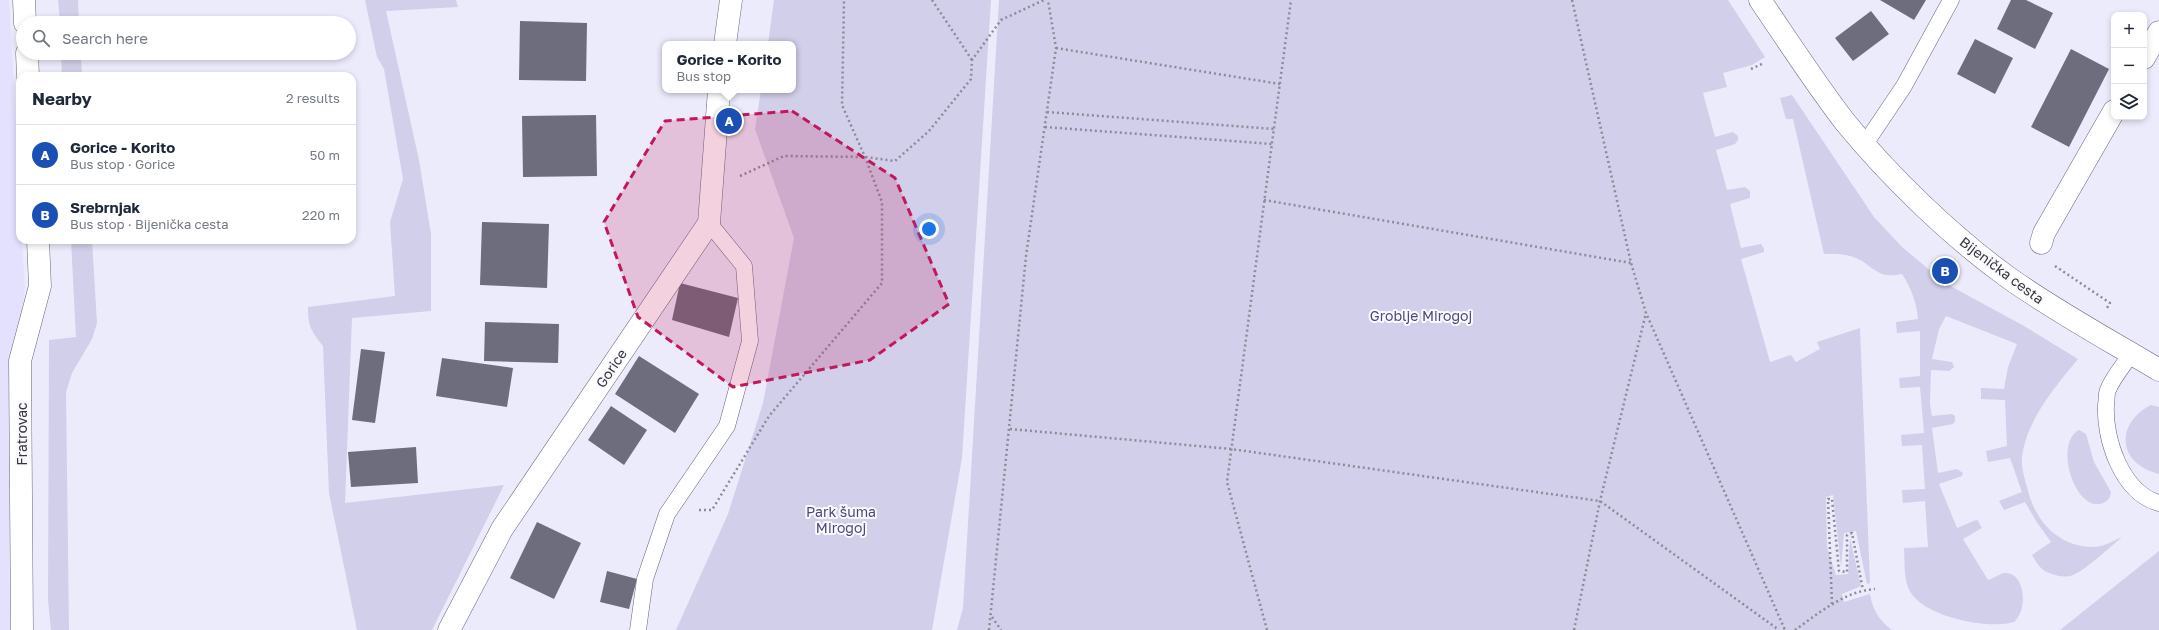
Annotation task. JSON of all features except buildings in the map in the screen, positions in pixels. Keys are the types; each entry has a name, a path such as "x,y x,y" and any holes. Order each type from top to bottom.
{"street":[{"path":"24,0 25,16"},
{"path":"725,41 731,0"},
{"name":"Bijenička cesta","path":"1760,0 1821,90 1865,144 1947,227 2008,277 2051,306 2159,370"},
{"path":"2147,53 2159,32"},
{"path":"27,60 28,72"},
{"name":"Gorice","path":"449,630 502,529 709,223 718,93"},
{"path":"2041,243 2044,233 2111,116"},
{"name":"Fratrovac","path":"22,630 20,361 40,286 38,244"}],"lane":[{"path":"1865,144 1904,86 1951,0"},
{"path":"638,630 645,579 667,514 727,426 750,341 744,266 709,223"},
{"path":"2132,354 2107,391 2105,420 2112,450 2126,476 2137,490 2154,502"}],"path":[{"path":"676,501 694,510 712,510 769,416 882,283 882,202 865,157 842,105 844,0"},
{"path":"932,0 972,60"},
{"path":"712,181 741,176 784,156 865,157 895,161 929,132 971,79 972,60 1001,20 1044,0"},
{"path":"989,630 992,616 1026,256 1056,48 1048,0"},
{"path":"1267,630 1227,482 1290,0"},
{"path":"1572,0 1631,263 1646,313 1785,630"},
{"path":"1056,48 1280,84"},
{"path":"1751,69 1764,63"},
{"path":"1047,112 1274,129"},
{"path":"1045,127 1272,144"},
{"path":"1264,200 1631,263"},
{"path":"2041,243 2049,262 2104,300"},
{"path":"1574,630 1600,501 1646,313"},
{"path":"1010,429 1231,450 1600,501 1779,630"},
{"path":"1832,604 1828,499 1832,499 1839,570 1846,572 1847,535 1852,533 1863,590"},
{"path":"1795,630 1832,604 1863,590 1875,589"},
{"path":"992,616 1001,630"}],"highlighted area":[{"path":"792,111 895,178 949,304 870,360 733,387 638,317 604,222 665,121"}],"shaded area":[{"path":"0,0 9,0 16,126 16,244 22,244 25,288 9,398 10,630 0,630"}],"green space":[{"path":"58,0 78,0 79,16 59,16"},
{"path":"365,0 456,0 458,7 386,11 419,160 431,234 431,311 352,318 345,503 504,485 432,630 357,630 329,493 323,346 313,332 309,319 308,307 395,296 390,222 403,179 384,69 377,57"},
{"name":"Park šuma Mirogoj","path":"774,0 991,0 962,458 932,630 676,630 728,514 763,403 794,238 755,129 761,93 796,93 796,41 768,41"},
{"name":"Groblje Mirogoj","path":"999,0 1728,0 1765,57 1752,65 1723,73 1727,87 1703,93 1715,137 1733,132 1738,136 1738,140 1735,144 1716,150 1727,190 1745,187 1750,191 1750,198 1730,204 1741,248 1761,244 1764,249 1764,252 1741,259 1770,362 1791,355 1796,362 1820,349 1817,342 1860,328 1870,583 1867,584 1856,531 1844,533 1841,567 1833,495 1826,497 1827,547 1836,575 1848,574 1850,538 1861,586 1842,594 1844,602 1870,594 1872,604 1877,614 1883,623 1892,630 957,630 963,608"},
{"path":"61,60 81,60 82,72 62,72"},
{"path":"1792,95 1874,217 1902,247 1945,283 2024,326 2078,359 2051,392 2030,430 2022,457 2024,476 2030,499 2035,510 2041,520 2058,536 2068,542 2080,546 2093,547 2104,545 2122,537 2097,559 2076,574 2070,576 2059,576 2044,570 2032,555 2051,542 2025,502 2004,510 1999,501 2022,492 2010,458 1988,462 1986,451 2007,446 2005,400 1981,399 1981,388 2004,389 2008,367 2017,344 1946,316 1939,329 1932,359 1952,362 1954,367 1949,371 1931,370 1930,404 1932,416 1952,414 1955,416 1955,421 1953,424 1932,428 1938,473 1957,469 1963,473 1962,476 1939,484 1957,528 1976,520 1982,528 1963,539 1988,580 2000,574 2011,574 2017,578 2021,585 2023,601 2018,617 2014,622 1989,624 1959,620 1930,609 1919,601 1908,588 1905,571 1904,548 1928,547 1925,501 1903,503 1902,490 1925,489 1922,445 1902,446 1901,435 1924,433 1920,387 1900,388 1899,378 1920,376 1920,331 1897,333 1896,322 1918,319 1915,302 1911,290 1902,274 1884,275 1862,261 1848,255 1824,254 1793,119 1786,119 1780,98"},
{"path":"71,244 92,244 97,323 92,339 72,373 66,392 69,630 51,630 48,600 49,340 76,337"},
{"path":"2151,405 2159,407 2159,474 2145,469 2135,462 2129,453 2126,443 2126,433 2131,422 2139,413"},
{"path":"2079,430 2086,434 2094,462 2111,492 2109,498 2105,502 2095,504 2085,499 2077,490 2071,477 2068,463 2068,449 2071,438"},
{"path":"2159,551 2159,630 2060,630"}],"place":[{"name":"Gorice - Korito","path":"729,121"},
{"name":"Srebrnjak","path":"1945,271"}]}
